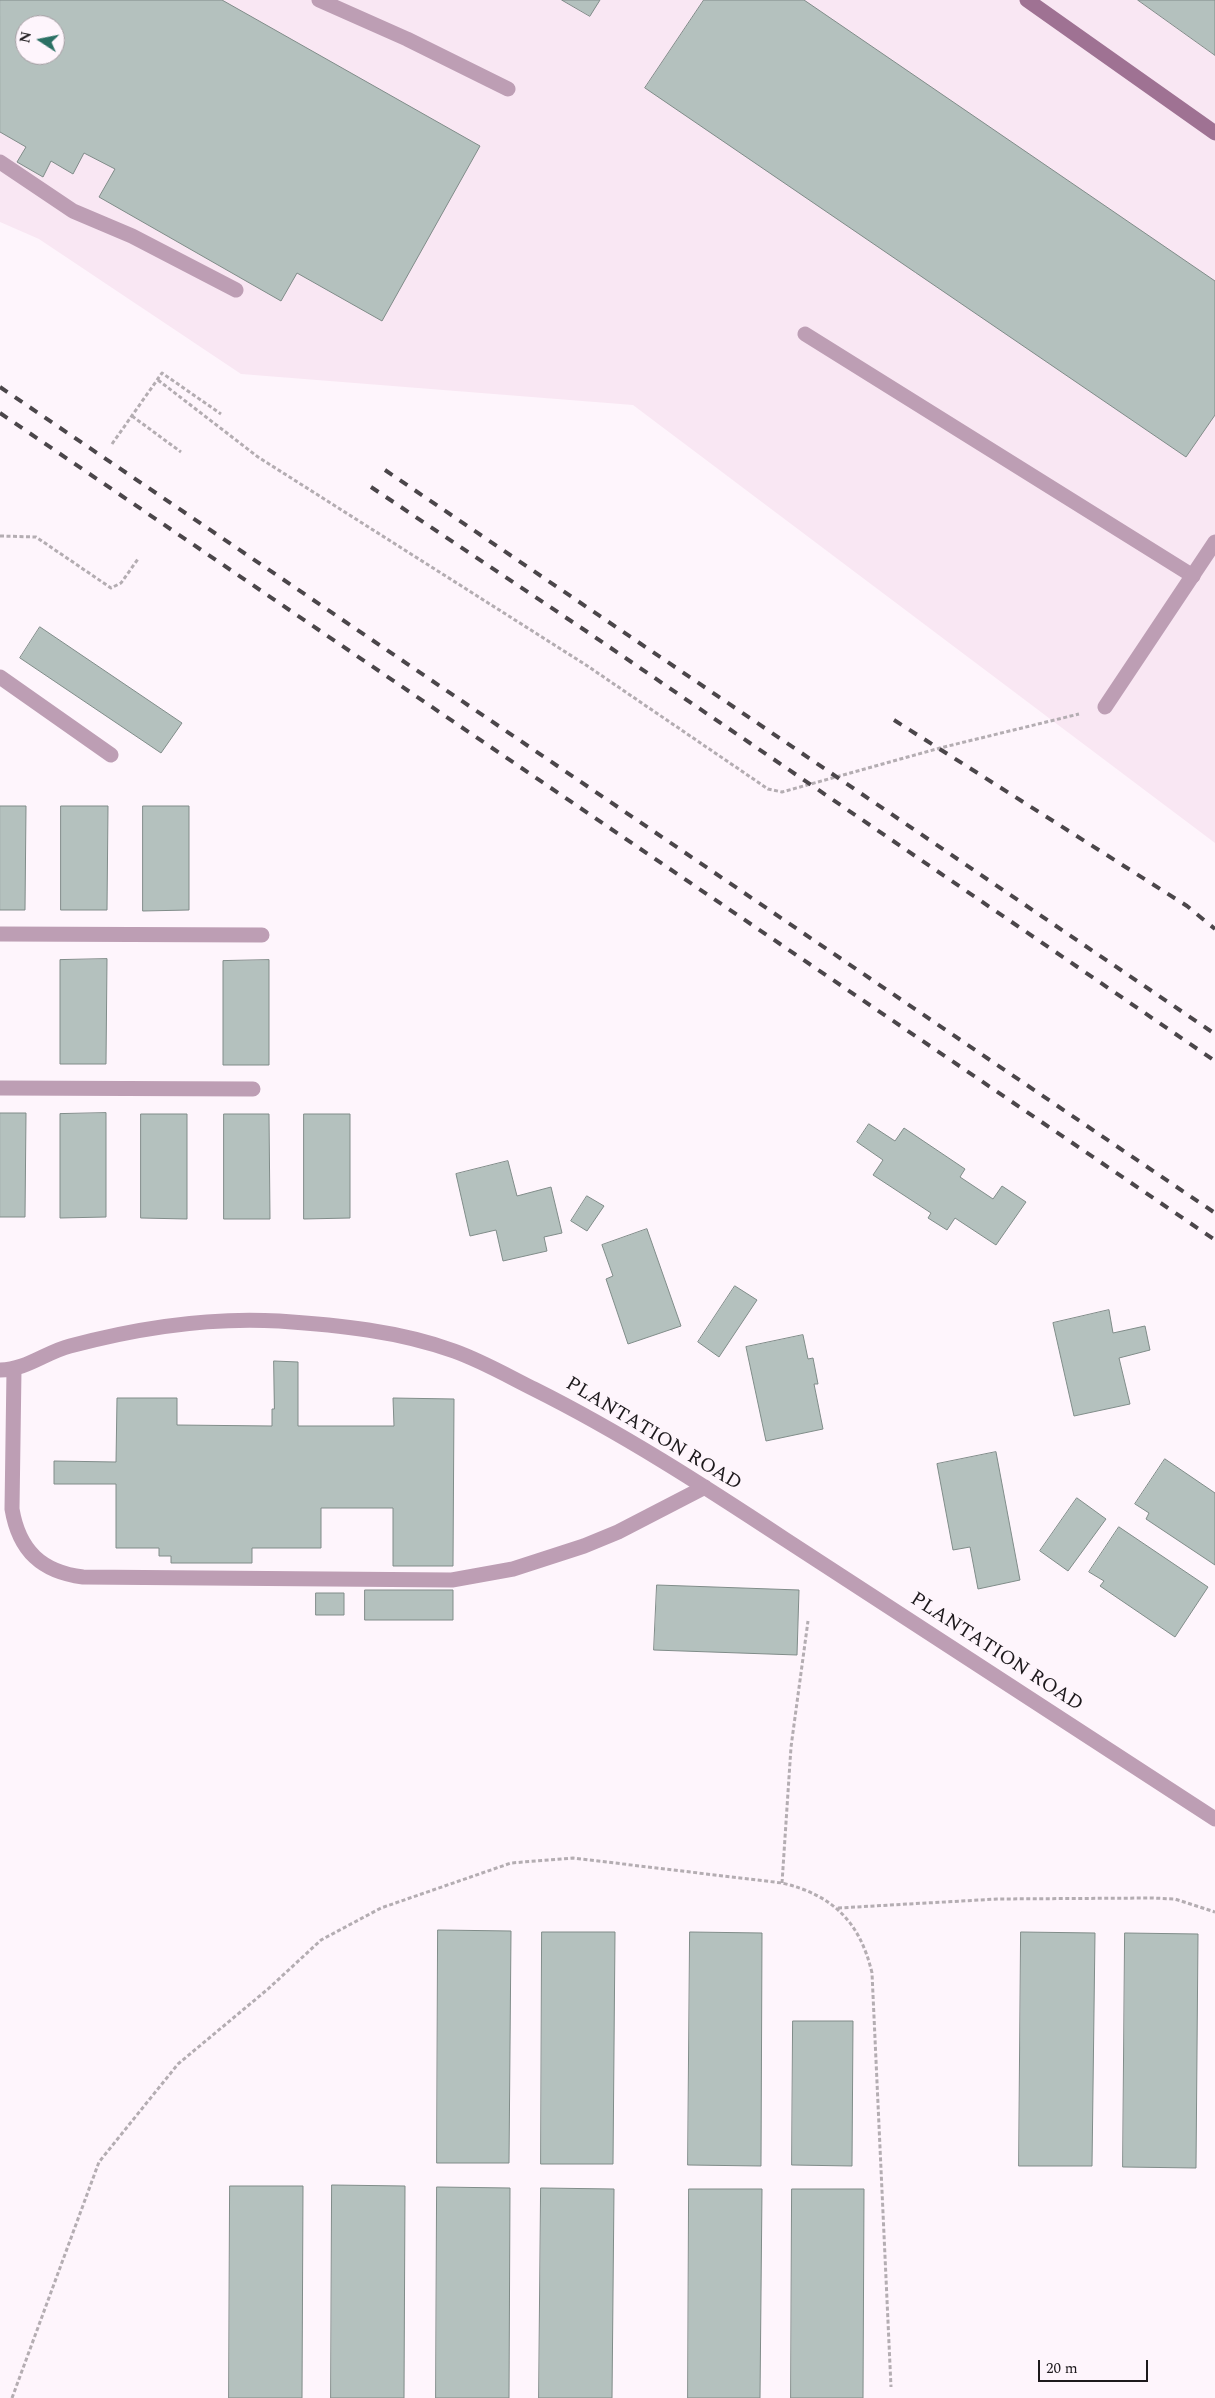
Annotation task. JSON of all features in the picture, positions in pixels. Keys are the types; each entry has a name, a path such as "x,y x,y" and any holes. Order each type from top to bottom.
{"street":[{"path":"318,0 407,39 508,89"},
{"path":"1027,0 1215,133"},
{"path":"0,162 12,168 73,211 132,236 236,290"},
{"path":"805,334 1192,576"},
{"path":"1105,707 1215,542"},
{"path":"0,677 111,755"},
{"path":"0,934 262,935"},
{"path":"0,1088 253,1090"},
{"name":"PLANTATION ROAD","path":"7,1370 64,1347 116,1334 169,1326 222,1322 275,1321 374,1332 452,1350 475,1359 600,1423 705,1487 1215,1819"},
{"path":"7,1370 12,1508 15,1523 28,1549 38,1560 52,1569 67,1575 84,1577 452,1580 514,1569 584,1546 618,1532 705,1487"}],"path":[{"path":"112,444 162,373 221,414"},
{"path":"158,380 258,457 586,665 768,790 782,792 940,748 1105,707"},
{"path":"132,416 181,452"},
{"path":"0,536 36,537 111,588 120,583 138,559"},
{"path":"782,1883 791,1747 808,1621"},
{"path":"12,2398 99,2162 178,2064 268,1989 321,1940 381,1908 511,1862 573,1858 782,1883 802,1888 837,1908 860,1937 872,1973 891,2387"},
{"path":"837,1908 997,1899 1152,1898 1175,1899 1196,1904 1215,1912"}],"shaded area":[{"path":"0,0 1215,0 1215,843 633,405 241,374 39,239 0,222"}],"building":[{"path":"0,0 222,0 480,146 382,321 297,273 281,301 99,197 115,169 84,153 73,174 51,161 43,177 17,162 26,147 0,132"},
{"path":"562,0 600,0 590,16"},
{"path":"704,0 804,0 1215,281 1215,415 1186,457 645,88"},
{"path":"1138,0 1215,0 1215,55"},
{"path":"40,627 182,723 161,753 20,658"},
{"path":"0,806 26,806 25,910 0,910"},
{"path":"61,806 108,806 107,910 61,910"},
{"path":"143,806 189,806 189,910 143,911"},
{"path":"107,959 106,1064 60,1064 60,960"},
{"path":"269,960 269,1065 223,1065 223,961"},
{"path":"0,1113 26,1113 25,1217 0,1217"},
{"path":"106,1113 106,1217 60,1218 60,1114"},
{"path":"141,1114 187,1114 187,1219 141,1218"},
{"path":"224,1114 269,1114 270,1219 224,1219"},
{"path":"304,1114 350,1114 350,1218 304,1219"},
{"path":"869,1124 895,1141 904,1128 965,1169 960,1177 993,1199 1002,1186 1026,1202 996,1245 955,1218 947,1230 928,1218 931,1213 873,1175 883,1160 857,1142"},
{"path":"508,1161 517,1196 551,1187 562,1233 544,1237 547,1251 503,1261 496,1230 470,1236 456,1174"},
{"path":"587,1196 604,1206 587,1231 571,1221"},
{"path":"647,1229 681,1326 628,1344 606,1279 613,1276 602,1245"},
{"path":"735,1286 757,1300 719,1357 698,1342"},
{"path":"1109,1310 1113,1333 1145,1326 1150,1350 1119,1358 1130,1404 1074,1416 1053,1323"},
{"path":"803,1335 808,1359 813,1358 818,1384 814,1384 823,1429 766,1441 746,1347"},
{"path":"274,1361 298,1362 298,1426 394,1426 393,1398 454,1399 453,1566 393,1566 393,1508 321,1508 321,1548 252,1548 252,1563 171,1563 171,1556 159,1556 159,1548 116,1548 116,1484 54,1484 54,1461 116,1462 117,1398 177,1398 177,1425 272,1426"},
{"path":"996,1452 1020,1580 978,1589 970,1547 953,1550 937,1464"},
{"path":"1165,1459 1215,1493 1215,1565 1146,1519 1149,1513 1135,1504"},
{"path":"1077,1498 1106,1519 1068,1571 1040,1551"},
{"path":"1119,1527 1208,1587 1175,1637 1100,1586 1104,1581 1089,1572"},
{"path":"657,1585 799,1590 797,1655 654,1650"},
{"path":"365,1590 453,1590 453,1620 365,1620"},
{"path":"316,1593 344,1593 344,1615 316,1615"},
{"path":"438,1930 511,1931 509,2163 437,2163"},
{"path":"542,1932 615,1932 613,2164 541,2164"},
{"path":"690,1932 762,1933 761,2166 688,2165"},
{"path":"1021,1932 1095,1933 1092,2166 1019,2166"},
{"path":"1125,1933 1198,1934 1196,2168 1123,2167"},
{"path":"793,2021 853,2021 852,2166 792,2165"},
{"path":"332,2185 405,2186 404,2398 331,2398"},
{"path":"230,2186 303,2186 302,2398 229,2398"},
{"path":"437,2187 510,2188 509,2398 436,2398"},
{"path":"541,2188 614,2189 612,2398 539,2398"},
{"path":"689,2189 762,2189 760,2398 688,2398"},
{"path":"792,2189 864,2189 863,2398 791,2398"}],"railway":[{"path":"0,387 1215,1213"},
{"path":"0,413 1215,1240"},
{"path":"385,470 1215,1034"},
{"path":"371,487 586,631 1215,1061"},
{"path":"894,720 1187,906 1215,929"}]}
